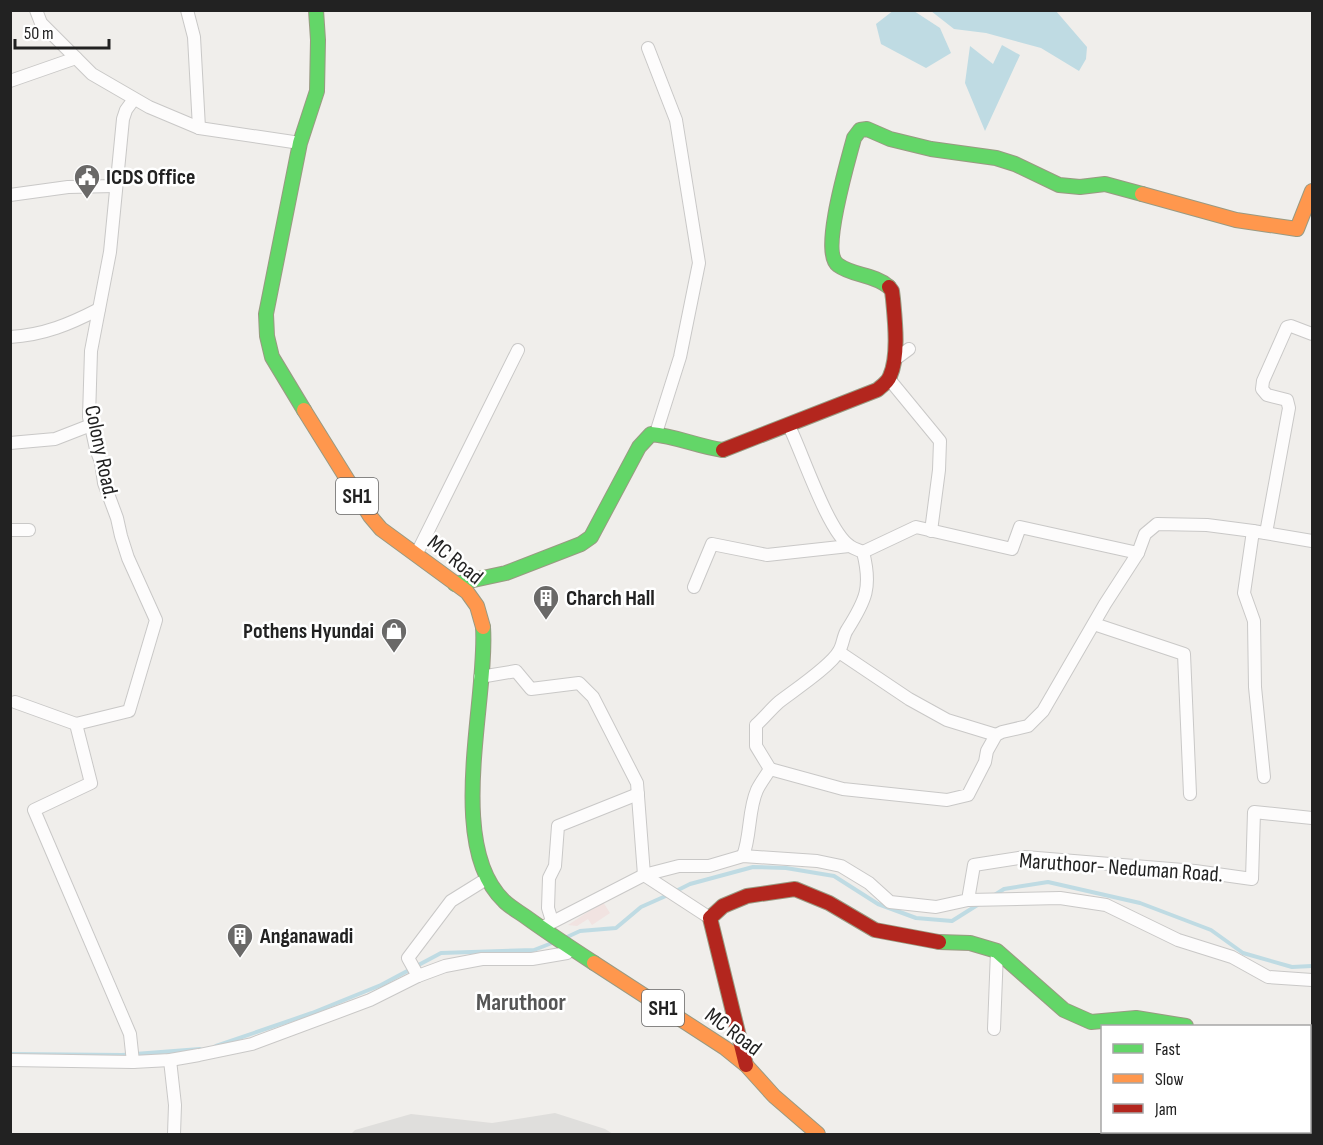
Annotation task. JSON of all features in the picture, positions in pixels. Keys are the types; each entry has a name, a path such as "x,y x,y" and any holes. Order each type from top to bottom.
{"street":[{"path":"36,10 41,23 92,74 149,107 200,128 300,143"},
{"path":"187,10 194,37 200,128"},
{"name":"MC Road","path":"316,10 317,92 300,143 266,314 267,336 272,357 370,516 381,529 466,592 477,606 483,627 484,649 480,677 472,811 481,863 490,885 504,901 546,925 573,952 725,1048 746,1065 774,1096 818,1134"},
{"path":"648,48 676,120 699,263 680,357 656,434"},
{"path":"10,81 76,58"},
{"name":"Colony Road.","path":"76,724 129,711 156,620 128,558 104,483 89,407 90,361 110,252 123,119 134,99"},
{"path":"455,584 506,573 581,544 591,537 639,447 651,434 702,447 726,450 877,390 889,379 894,360 892,291 889,286 875,278 839,266 832,257 834,224 854,138 860,130 872,131 932,149 996,158 1015,164 1059,185 1080,187 1105,184 1225,217 1270,226 1297,229 1312,190"},
{"path":"10,195 68,187 115,186"},
{"path":"10,338 25,337 62,328 99,309"},
{"path":"1264,777 1255,687 1254,621 1244,593 1289,408 1287,400 1267,395 1262,389 1263,381 1287,327 1291,326 1312,334"},
{"path":"894,360 909,349"},
{"path":"416,555 518,350"},
{"path":"889,379 940,441 939,470 931,531"},
{"path":"10,442 55,439 91,425"},
{"path":"789,426 835,527 849,546"},
{"path":"863,552 868,572 868,588 845,633 839,652 776,705 756,725 756,746 770,769 843,789 947,800 964,797 972,791 985,762 987,751 996,735 1028,726 1043,711 1138,553 1145,534 1157,524 1207,525 1312,541"},
{"path":"694,587 712,544 767,555 849,546 863,552 916,527 1012,549 1020,527 1138,553"},
{"path":"10,530 29,530"},
{"path":"1094,624 1184,654 1190,794"},
{"path":"839,652 909,699 947,720 996,735"},
{"path":"480,677 516,671 531,689 579,683 593,697 637,783 644,875"},
{"path":"15,702 76,724 91,783 34,810 130,1034 133,1062"},
{"path":"743,856 748,842 756,791 770,769"},
{"path":"546,925 549,878 555,866 558,826 638,794"},
{"name":"Maruthoor- Neduman Road.","path":"968,900 974,865 1025,857 1196,871 1252,879 1254,812 1312,818"},
{"path":"546,925 644,875 679,866 709,866 743,856 817,861 841,866 869,883 890,902 936,907 968,900 1060,898 1106,906 1178,940 1232,957 1268,977 1312,981"},
{"path":"644,875 710,918 746,1065"},
{"path":"418,976 408,958 451,902 488,878"},
{"path":"710,918 723,906 747,896 795,889 829,903 875,930 931,942 970,943 997,951 1064,1010 1090,1022 1136,1018 1180,1025"},
{"path":"994,1029 997,951"},
{"path":"10,1060 133,1062 170,1060 252,1044 370,1000 418,976 445,966 482,959 532,959 573,952"},
{"path":"170,1060 175,1105 174,1134"}],"shaded area":[{"path":"603,902 610,913 592,925 588,919 577,926 568,925"},
{"path":"555,1113 605,1129 613,1134 351,1134 355,1130 411,1114 492,1123"}],"water":[{"path":"894,10 914,11 940,28 951,53 926,68 881,44 876,24"},
{"path":"931,11 1056,11 1087,47 1086,59 1079,71 1041,48 986,33 954,29"},
{"path":"1002,45 1020,55 985,131 965,83 970,46 993,64"}],"waterway":[{"path":"674,892 690,884 753,867 786,868 834,876 878,904 916,918 952,921 979,904"},
{"path":"993,896 1004,889 1048,882 1140,903 1211,930 1243,953 1292,967 1312,966"},
{"path":"567,937 580,931 616,928 641,907 668,895"},
{"path":"216,1046 312,1013 381,985 441,953 534,950 552,943"},
{"path":"10,1054 122,1055 200,1049"}],"traffic: fast":[{"path":"304,410 272,357 267,336 266,314 300,143 317,91 316,10"},
{"path":"889,287 877,280 844,269 833,257 832,242 837,204 854,138 860,130 867,129 890,139 931,149 996,158 1015,164 1059,185 1080,187 1105,184 1142,194"},
{"path":"455,584 506,573 581,544 591,537 639,447 651,434 723,450"},
{"path":"483,627 483,657 473,770 473,809 477,845 486,876 504,901 594,963"},
{"path":"939,942 970,943 997,951 1064,1010 1091,1022 1136,1018 1180,1025"}],"traffic: slow":[{"path":"1142,194 1236,220 1297,229 1312,191"},
{"path":"304,410 370,516 381,529 467,592 477,606 483,627"},
{"path":"594,963 725,1048 746,1065 774,1096 818,1134"}],"traffic: jam":[{"path":"723,450 877,390 885,384 895,359 893,299 889,287"},
{"path":"746,1065 710,918 723,906 747,896 795,889 829,903 875,930 939,942"}],"place":[{"name":"ICDS Office","path":"87,200"},
{"name":"Charch Hall","path":"546,621"},
{"name":"Pothens Hyundai","path":"394,654"},
{"name":"Anganawadi","path":"240,959"}],"district":[{"name":"Maruthoor","path":"521,1002"}]}
